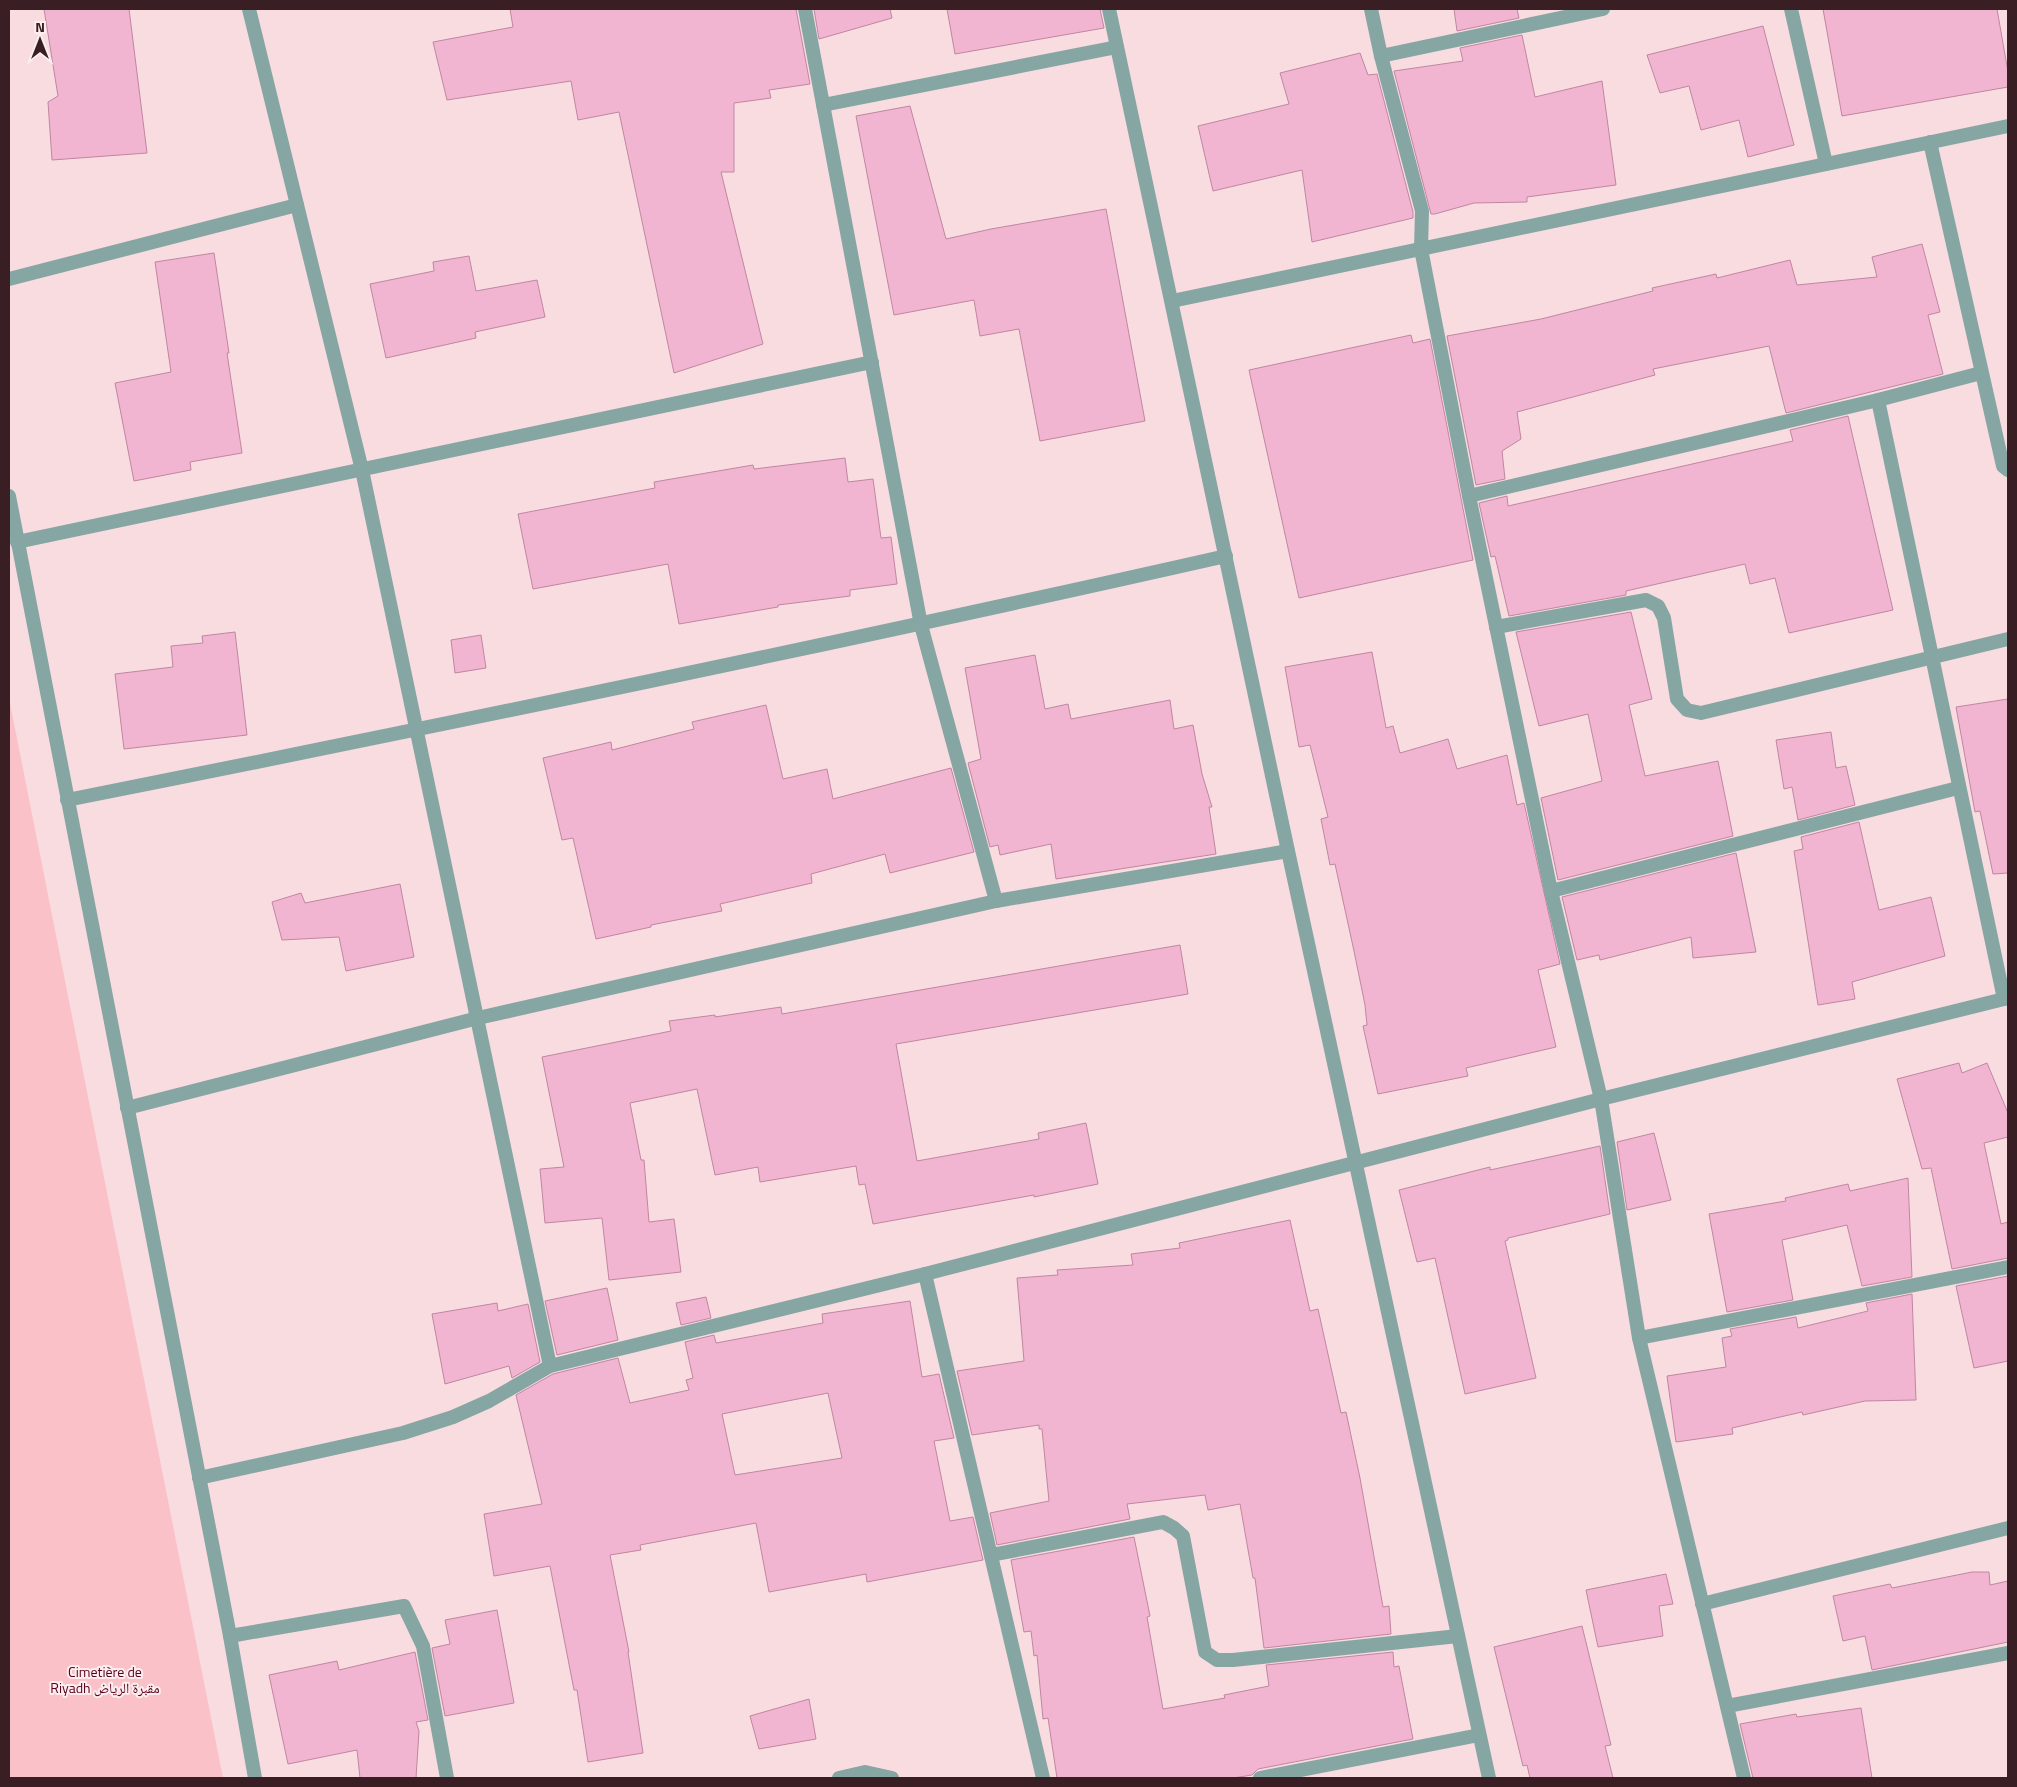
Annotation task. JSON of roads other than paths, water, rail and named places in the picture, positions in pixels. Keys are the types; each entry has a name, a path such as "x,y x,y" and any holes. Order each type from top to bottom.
{"street":[{"path":"248,9 362,470 550,1366"},
{"path":"805,9 921,625 996,901"},
{"path":"1108,9 1489,1778"},
{"path":"1371,9 1381,56 1422,211 1421,249 1468,496 1551,891 1601,1098 1639,1338 1744,1778"},
{"path":"1381,56 1603,9"},
{"path":"1792,9 1826,164"},
{"path":"823,105 1117,47"},
{"path":"1172,301 2008,126"},
{"path":"1930,142 2003,466 2008,470"},
{"path":"9,279 297,205"},
{"path":"17,542 872,362"},
{"path":"1468,496 1878,400 1981,373"},
{"path":"200,1478 411,1430 452,1417 489,1401 550,1366 926,1274 1601,1098 2006,999 1958,788 1878,400"},
{"path":"9,496 200,1478 255,1778"},
{"path":"67,800 418,731 921,625 1226,556"},
{"path":"1496,628 1646,600 1658,606 1664,618 1677,699 1686,710 1700,713 2008,639"},
{"path":"1551,891 1958,788"},
{"path":"127,1108 478,1018 996,901 1288,851"},
{"path":"1639,1338 2008,1267"},
{"path":"926,1274 1043,1778"},
{"path":"990,1555 1163,1522 1183,1536 1205,1652 1217,1660 1233,1660 1458,1636"},
{"path":"1702,1604 2008,1528"},
{"path":"230,1636 404,1606 423,1646 447,1778"},
{"path":"1727,1706 2008,1653"},
{"path":"1260,1778 1479,1735"},
{"path":"840,1778 865,1772 892,1778"}],"park label":[{"name":"Cimetière de Riyadh مقبرة الرياض","path":"105,1679"}]}
